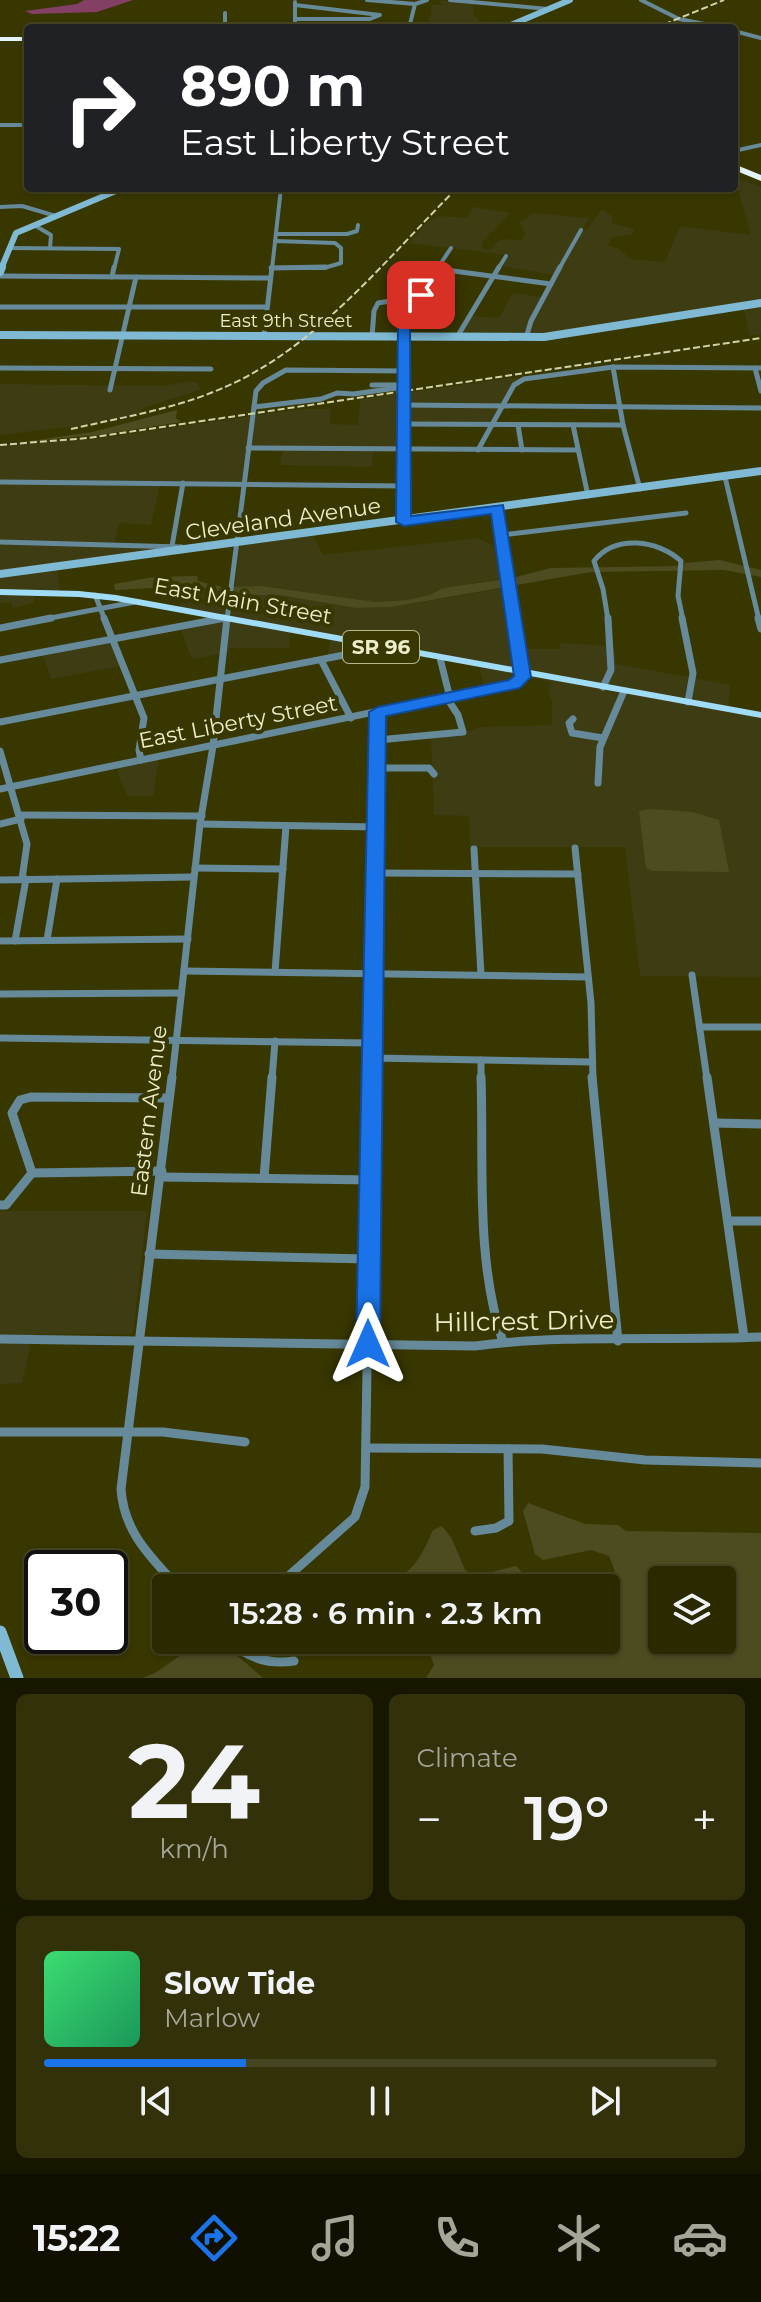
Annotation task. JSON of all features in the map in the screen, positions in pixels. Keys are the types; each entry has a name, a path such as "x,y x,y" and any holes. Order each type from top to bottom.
{"highway":[{"path":"0,39 24,39"},
{"path":"738,169 761,178"}],"main road":[{"path":"513,24 569,0"},
{"path":"0,240 113,192"},
{"path":"0,274 15,234"},
{"name":"East 9th Street","path":"0,335 526,338 572,334 761,303"},
{"name":"Cleveland Avenue","path":"0,574 404,522 761,471"},
{"name":"East Main Street","path":"0,592 95,595 761,715"},
{"path":"0,1632 17,1678"}],"street":[{"path":"367,0 415,4 427,0"},
{"path":"450,0 548,9"},
{"path":"641,0 679,19 705,24"},
{"path":"295,2 380,15 370,19 293,24 295,2"},
{"path":"410,24 415,4"},
{"path":"225,13 225,24"},
{"path":"738,32 761,38"},
{"path":"0,125 24,125"},
{"path":"738,150 761,145"},
{"path":"264,336 281,192"},
{"path":"0,207 22,206 56,216"},
{"path":"34,225 51,235 50,248"},
{"path":"275,237 347,234 357,231 358,225"},
{"path":"526,338 528,328 581,230"},
{"path":"271,268 340,265 341,250 335,243 275,237"},
{"path":"292,251 293,241"},
{"path":"9,248 119,249 112,277"},
{"path":"404,522 404,320 451,248"},
{"path":"457,337 506,256"},
{"path":"438,269 551,284"},
{"path":"0,274 270,278"},
{"path":"110,390 136,277"},
{"path":"372,337 374,311 378,303 392,300 416,302"},
{"path":"0,307 266,307"},
{"path":"613,367 619,407 640,489"},
{"path":"478,450 514,385 524,379 613,367 758,368 761,391"},
{"path":"0,368 211,369"},
{"path":"404,371 283,371 260,385 254,407 372,387 404,386"},
{"path":"372,387 373,371"},
{"path":"404,405 761,408"},
{"name":"Eastern Avenue","path":"166,1574 130,1534 125,1523 121,1489 149,1254 162,1174 194,872 213,746 226,618 254,407"},
{"path":"404,424 623,425"},
{"path":"518,425 522,450"},
{"path":"573,425 588,496"},
{"path":"248,448 578,450"},
{"path":"725,477 761,629"},
{"path":"0,482 404,486"},
{"path":"172,546 183,483"},
{"path":"498,509 522,673"},
{"path":"502,535 686,513"},
{"path":"0,542 200,549"},
{"path":"603,687 611,670 611,641 603,589 594,561 606,549 634,544 665,549 681,561 678,600 693,673 688,702"},
{"path":"95,595 145,723 139,750 141,760"},
{"path":"0,628 137,602"},
{"path":"0,660 226,618"},
{"path":"0,722 385,647"},
{"path":"378,740 463,732 449,698 440,658"},
{"path":"321,660 351,718"},
{"name":"East Liberty Street","path":"0,789 518,683 522,680 522,673"},
{"path":"598,783 603,738 624,691"},
{"path":"290,1574 358,1513 365,1487 378,712"},
{"path":"573,719 569,726 572,733 603,738"},
{"path":"0,751 21,817 27,850 15,941"},
{"path":"377,768 429,768 434,774"},
{"path":"0,824 21,817 377,827"},
{"path":"275,972 286,826"},
{"path":"575,848 591,1003 591,1062 618,1341"},
{"path":"474,849 481,975"},
{"path":"0,880 283,869"},
{"path":"375,873 578,874"},
{"path":"47,940 57,879"},
{"path":"0,941 188,939"},
{"path":"184,971 588,977"},
{"path":"692,975 744,1337"},
{"path":"0,994 181,993"},
{"path":"700,1027 761,1027"},
{"path":"0,1038 372,1043"},
{"path":"264,1178 275,1041"},
{"path":"372,1058 591,1062"},
{"path":"481,1060 486,1265 491,1301 503,1342"},
{"path":"32,1173 12,1113 14,1104 20,1100 31,1097 169,1098"},
{"path":"714,1123 761,1124"},
{"path":"32,1173 370,1180"},
{"path":"0,1205 6,1205 18,1194 32,1173"},
{"path":"728,1221 761,1221"},
{"path":"149,1254 367,1259"},
{"name":"Hillcrest Drive","path":"0,1339 475,1346 503,1342 761,1337"},
{"path":"0,1432 185,1433 222,1443 245,1442"},
{"path":"367,1448 508,1449 645,1460 761,1463"},
{"path":"475,1531 496,1528 509,1521 508,1449"},
{"path":"245,1654 258,1663 276,1665 294,1661"}],"shaded area":[{"path":"84,0 133,0 97,12 32,14 25,11 77,4"},
{"path":"437,0 473,3 473,13 480,22 492,24 429,24 432,5 443,5"},
{"path":"738,178 761,187 761,334 750,336 742,303 560,333 459,336 472,316 499,318 513,293 541,297 553,275 501,266 507,255 409,243 425,224 438,216 467,218 473,207 510,213 482,243 482,248 489,250 501,239 522,240 525,233 519,222 534,213 589,218 583,229 586,231 602,209 613,217 611,223 635,229 631,235 612,237 608,245 620,249 630,259 665,262 680,226 751,235 738,190"},
{"path":"518,377 493,424 403,425 403,448 373,448 372,467 280,465 283,447 249,447 242,485 160,484 151,525 119,523 115,543 187,545 186,552 57,570 61,596 34,596 34,603 13,608 11,602 0,603 0,445 94,439 301,409 331,409 330,424 358,425 360,399"},
{"path":"191,381 198,383 200,390 143,408 138,414 76,426 0,435 0,384 163,386"},
{"path":"177,410 176,418 181,422 99,435 23,442 92,432"},
{"path":"313,536 323,555 478,538 498,548 503,578 443,588 430,595 407,600 376,602 261,586 235,587 240,545"},
{"path":"720,560 761,570 761,577 724,570 591,572 391,607 356,608 279,595 240,595 192,586 115,590 114,584 154,577 197,576 198,581 222,587 261,586 376,602 407,600 430,595 443,588 512,578 551,568 684,566 685,563"},
{"path":"192,586 227,594 279,595 356,608 391,607 505,588 513,649 559,649 560,643 613,646 617,664 731,685 728,708 761,714 761,977 640,976 625,847 470,847 469,816 434,815 431,738 481,727 552,725 552,701 548,692 551,682 531,678 523,684 486,692 479,666 378,648 327,658 330,640 290,632 289,648 230,648 229,652 192,659 179,625 204,619 203,613 177,608"},
{"path":"112,640 122,666 51,679 42,652"},
{"path":"159,758 153,796 127,796 116,767"},
{"path":"639,811 692,812 719,820 729,872 652,871 646,868"},
{"path":"0,1211 147,1211 133,1334 33,1334 22,1383 0,1384"},
{"path":"528,1503 585,1524 618,1525 626,1531 761,1533 761,1678 426,1678 434,1665 430,1654 620,1654 620,1574 615,1574 609,1556 591,1550 543,1560 535,1554 523,1511"},
{"path":"442,1526 452,1539 465,1570 472,1574 403,1574 413,1566 433,1530"},
{"path":"516,1566 522,1574 484,1574"},
{"path":"183,1654 235,1654 263,1678 142,1678"}],"railway":[{"path":"665,24 724,0"},
{"path":"71,429 188,401 258,370 290,349 349,299 453,192"},
{"path":"0,445 88,438 761,338"}],"route":[{"path":"368,1344 378,712 514,684 523,677 498,509 404,522 404,323 421,295"}]}
